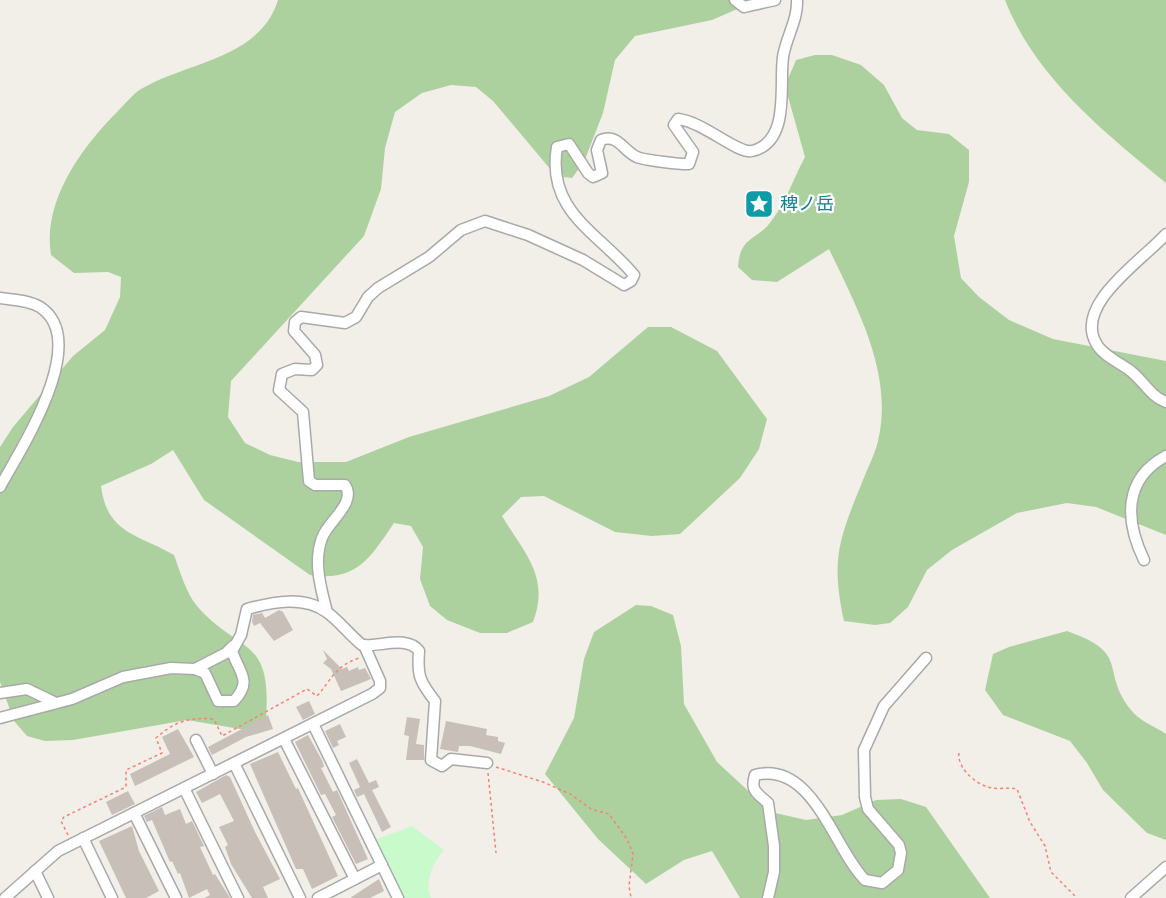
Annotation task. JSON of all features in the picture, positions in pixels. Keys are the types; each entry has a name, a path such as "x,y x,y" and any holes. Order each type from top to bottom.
{"street":[{"path":"735,0 744,7 775,0"},
{"path":"327,612 318,578 319,549 331,521 349,499 349,491 345,485 315,485 309,481 303,412 279,390 282,374 295,369 312,370 317,365 315,355 294,331 295,322 301,317 345,323 356,317 368,297 378,288 429,257 461,230 485,221 518,231 583,260 616,282 624,285 631,281 634,275 621,259 578,222 568,209 555,168 557,147 569,144 593,177 602,173 597,150 601,140 608,137 614,139 635,157 689,164 693,152 676,130 674,125 678,119 691,121 710,130 737,149 752,151 766,142 781,113 783,58 798,13 797,0"},
{"path":"1166,234 1108,290 1092,314 1096,345 1131,371 1152,395 1166,402"},
{"path":"0,298 22,300 39,307 54,323 58,338 58,360 38,418 0,487"},
{"path":"1144,560 1131,526 1131,500 1139,480 1151,464 1166,456"},
{"path":"5,898 58,851 284,739 380,688 364,645 327,612 302,603 277,601 247,609 241,635 233,646 226,653 195,669"},
{"path":"364,645 406,642 414,644 419,651 418,668 421,684 435,701 431,760 442,766 451,759 487,763"},
{"path":"0,718 72,699 123,676 171,668 195,669 205,673 218,701 234,701 242,693 245,681 236,664 233,646"},
{"path":"768,898 774,872 773,827 768,803 755,793 752,784 755,775 767,772 778,773 801,787 865,880 882,883 898,870 901,853 899,845 868,808 865,797 864,750 884,706 926,658"},
{"path":"0,693 27,689 54,702"},
{"path":"313,724 398,898"},
{"path":"284,739 355,879"},
{"path":"196,740 213,774"},
{"path":"234,763 300,898"},
{"path":"184,788 238,898"},
{"path":"134,813 176,898"},
{"path":"83,838 112,898"},
{"path":"318,898 382,865"},
{"path":"1131,898 1166,867"},
{"path":"35,871 48,898"}],"path":[{"path":"959,753 958,759 963,770 984,785 1017,789 1030,822 1045,846 1051,872 1077,898"},
{"path":"487,763 496,853"},
{"path":"487,763 504,771 522,774 543,782 570,794 591,809 609,814 627,839 633,854 629,886 632,898"}],"green space":[{"path":"278,0 758,0 712,20 635,36 615,60 603,113 584,162 572,178 556,176 493,101 476,87 451,85 422,93 395,112 385,148 381,189 364,236 231,381 228,417 245,443 270,455 298,462 346,462 409,437 549,396 589,377 648,327 671,327 717,351 767,419 759,449 740,478 680,534 652,536 615,532 544,496 521,497 502,516 533,566 539,592 533,622 507,633 480,633 447,620 430,606 420,579 423,547 411,526 394,523 369,557 351,571 340,575 310,575 204,500 173,450 151,464 101,486 104,502 110,514 126,531 174,555 186,588 197,606 250,649 258,659 264,673 267,692 266,719 246,730 187,720 73,740 45,741 27,736 14,721 0,682 0,447 13,427 73,356 105,330 120,297 121,277 108,272 74,273 51,255 50,235 59,195 68,176 91,141 135,94 159,80 220,57 239,47 269,20"},
{"path":"1005,0 1166,0 1166,183 1096,123 1053,78 1034,54 1018,28"},
{"path":"815,55 832,55 861,65 884,85 902,118 917,130 949,134 969,150 969,182 954,236 961,278 979,297 1009,320 1053,339 1166,361 1166,535 1096,507 1067,503 1017,513 952,550 927,570 908,607 890,623 875,625 844,621 838,580 840,548 848,517 877,446 882,416 877,366 870,342 851,294 829,249 777,282 752,280 738,267 742,249 750,239 767,227 777,213 805,157 785,86 796,60"},
{"path":"636,605 651,606 673,615 681,646 684,704 717,762 771,812 806,820 842,815 876,800 901,799 926,807 990,898 740,898 712,851 684,860 646,884 598,839 545,774 574,718 584,659 594,632"},
{"path":"1067,631 1100,647 1107,655 1122,696 1134,714 1166,734 1166,840 1147,833 1103,790 1087,763 1070,741 1003,715 985,690 993,654 1009,647"},
{"path":"412,826 444,850 436,860 429,879 431,898 404,898 375,840"}],"building":[{"path":"279,610 283,612 293,630 274,641 260,623 254,626 253,615 262,613 265,618"},
{"path":"323,650 342,669 347,667 349,671 358,667 359,670 365,668 371,679 341,691 331,669 323,663 327,659"},
{"path":"309,701 315,714 303,720 296,707"},
{"path":"268,715 273,729 246,737 212,755 208,747"},
{"path":"407,717 420,719 416,744 424,745 424,760 406,760 409,736 404,735"},
{"path":"446,721 487,729 486,735 498,737 498,741 505,743 501,754 470,746 459,746 458,752 440,749"},
{"path":"340,724 346,737 337,741 339,745 333,748 325,731"},
{"path":"178,729 194,757 135,786 130,774 170,754 162,737"},
{"path":"308,735 323,762 324,767 321,768 333,792 337,790 368,859 356,864 332,817 336,815 325,794 321,795 295,742"},
{"path":"278,752 296,789 298,788 338,876 312,889 303,869 296,869 250,764"},
{"path":"357,759 369,783 376,780 379,787 372,790 391,827 382,832 364,794 357,797 354,790 360,787 349,763"},
{"path":"226,775 230,777 280,879 263,887 268,898 252,898 231,864 225,847 228,845 219,827 234,821 220,794 202,803 196,792"},
{"path":"128,791 135,804 112,815 106,802"},
{"path":"162,807 165,815 180,809 186,824 192,821 204,846 200,847 213,875 215,874 230,898 204,898 210,895 207,889 189,898 180,873 178,874 172,861 170,862 152,820 147,822 144,816"},
{"path":"132,826 139,851 159,891 146,898 126,898 99,841"},
{"path":"379,879 384,891 370,898 350,898"}],"place":[{"name":"稗ノ岳","path":"759,204"}]}
